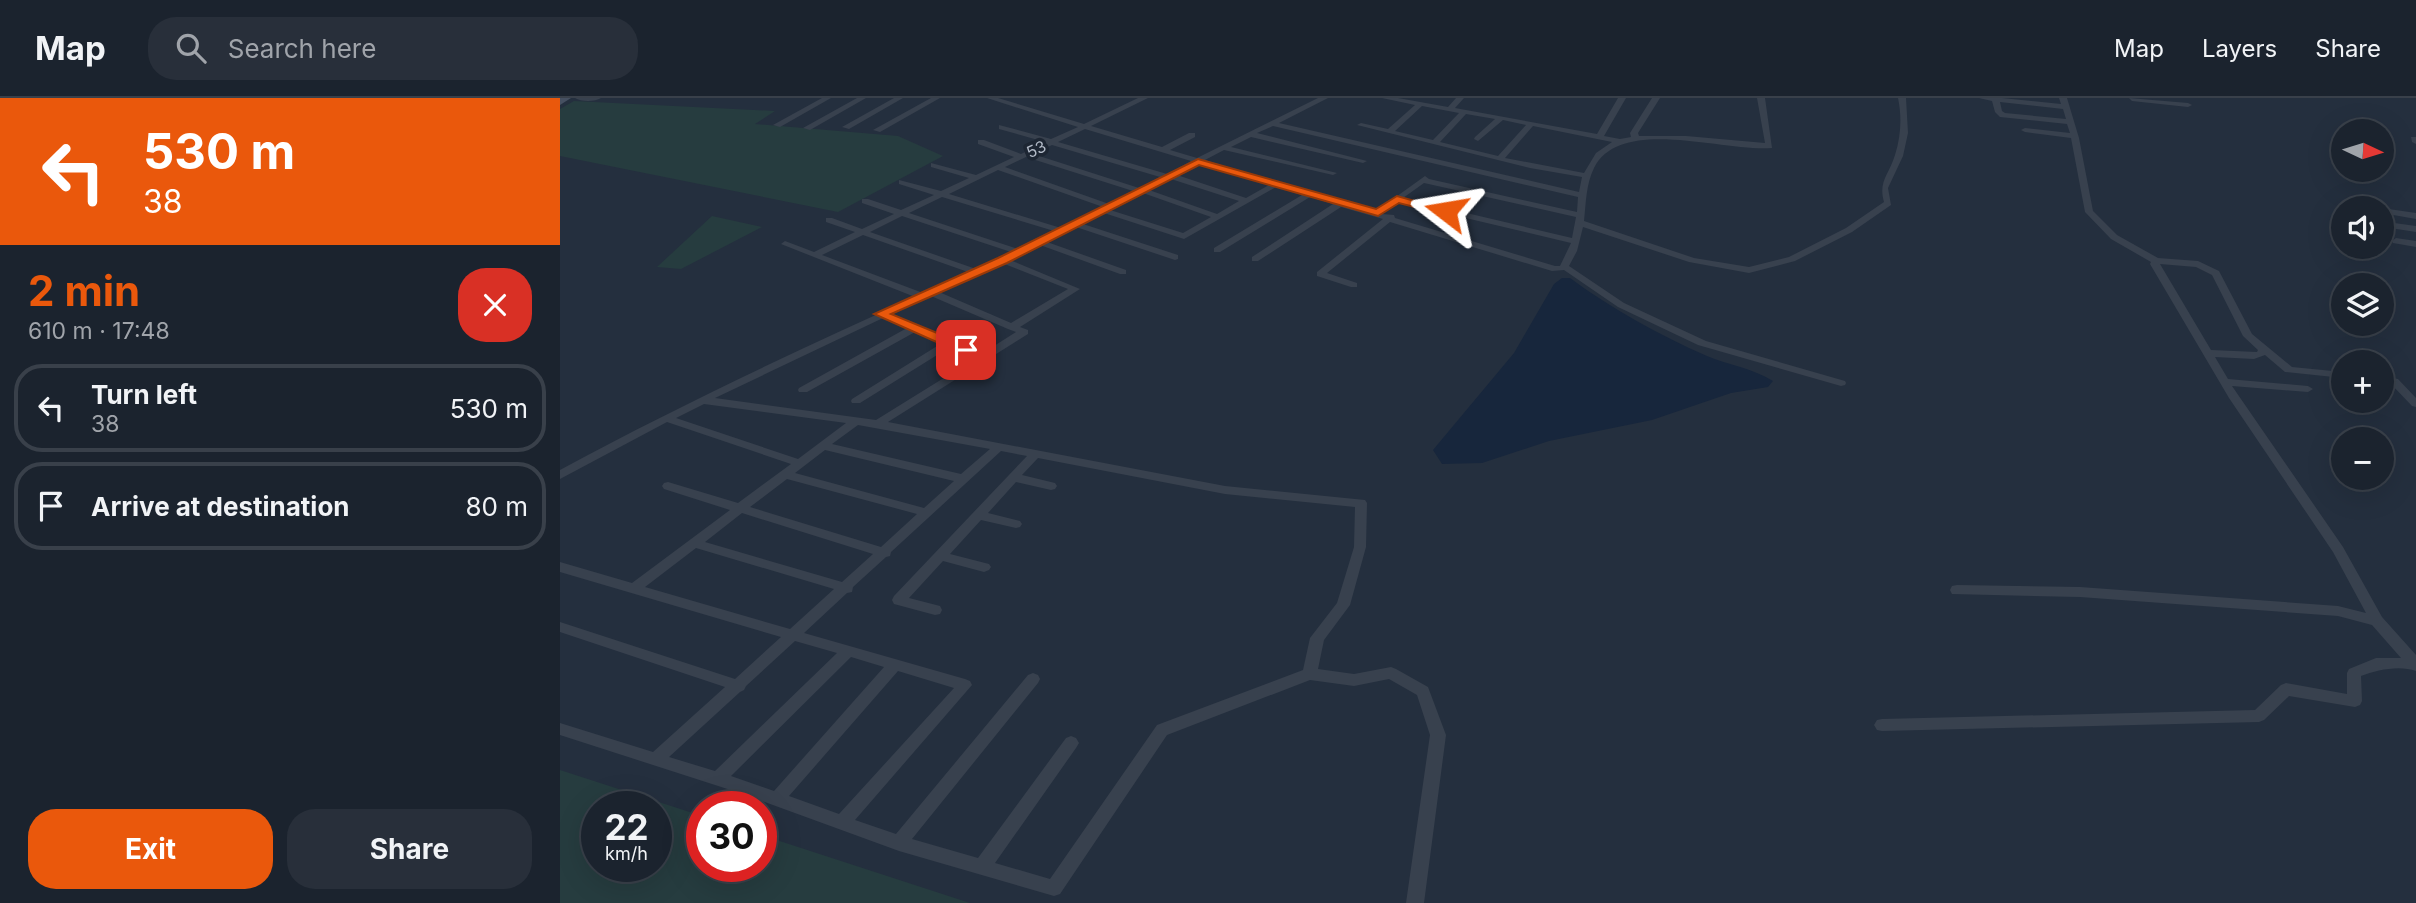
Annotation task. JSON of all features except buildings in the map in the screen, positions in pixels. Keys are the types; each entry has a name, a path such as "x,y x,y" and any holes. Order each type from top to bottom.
{"street":[{"path":"560,102 566,98"},
{"path":"579,98 597,98"},
{"path":"777,125 826,98 912,111"},
{"path":"807,128 862,98"},
{"path":"846,127 899,98"},
{"path":"877,131 936,98"},
{"path":"991,98 1560,268 1621,305 1702,344 1841,383"},
{"name":"53","path":"816,254 1144,98"},
{"path":"560,475 702,400 1062,231 1324,98"},
{"path":"1386,98 1532,123 1622,142"},
{"path":"1450,109 1460,98"},
{"path":"1600,136 1622,98"},
{"path":"1636,140 1634,133 1656,98"},
{"path":"1560,268 1574,242 1584,175 1599,155 1611,145 1622,142 1670,138 1769,146 1761,98"},
{"path":"1378,213 1424,179 1579,218 1692,260 1749,270 1792,259 1849,230 1888,203 1884,188 1894,172 1903,141 1906,113 1902,98"},
{"path":"1983,98 2064,102 2074,136 2089,212 2114,237 2156,261 2198,264 2216,273 2248,336 2289,370 2331,374"},
{"path":"1996,99 2003,115 2070,122"},
{"path":"2132,99 2188,105"},
{"path":"1391,131 1420,104"},
{"path":"1435,142 1464,112"},
{"path":"1478,139 1501,118"},
{"path":"1271,123 1582,197"},
{"path":"1500,158 1532,123"},
{"path":"1361,125 1584,175"},
{"path":"1002,127 1247,201"},
{"path":"2025,130 2074,136"},
{"path":"1250,134 1363,161"},
{"path":"1163,150 1192,135"},
{"path":"981,142 1219,217"},
{"path":"1225,148 1333,173"},
{"path":"934,165 975,177"},
{"path":"996,167 1184,236 1276,184"},
{"path":"902,182 1062,231"},
{"path":"1217,250 1310,194"},
{"path":"1397,199 1574,242"},
{"path":"865,201 1018,252"},
{"path":"1255,259 1341,202"},
{"path":"2394,213 2416,216"},
{"path":"1354,285 1320,274 1391,217"},
{"path":"829,220 977,272"},
{"path":"1075,224 1175,257"},
{"path":"2394,226 2416,229"},
{"path":"2396,241 2416,244"},
{"path":"1039,242 1123,272"},
{"path":"785,244 1024,332 878,424"},
{"path":"1002,260 1075,289 1012,327"},
{"path":"2156,261 2155,264 2207,353 2338,550 2377,621 2414,664"},
{"path":"881,314 983,357"},
{"path":"803,390 915,328"},
{"path":"856,401 949,343"},
{"path":"2207,353 2254,356 2261,354 2264,348"},
{"path":"2225,382 2308,389"},
{"path":"2394,382 2416,404"},
{"path":"2401,388 2416,390"},
{"path":"702,400 878,424 1225,489 1361,503 1360,547 1343,605 1317,638 1310,674"},
{"path":"666,418 799,463"},
{"path":"633,589 856,421"},
{"path":"823,446 964,480"},
{"path":"656,759 794,637 1000,446"},
{"path":"935,610 899,600 1036,453"},
{"path":"785,474 928,513"},
{"path":"1014,477 1051,486"},
{"path":"668,486 885,553"},
{"path":"979,515 1016,524"},
{"path":"694,543 847,588"},
{"path":"941,556 984,567"},
{"path":"560,567 965,685 842,824"},
{"path":"1957,590 2080,592 2311,609 2354,614 2377,621"},
{"path":"560,627 739,686"},
{"path":"717,779 848,651"},
{"path":"896,664 777,799 899,843 983,865 1054,888 1162,730 1310,674 1354,680 1391,673 1423,691 1438,735 1415,903"},
{"path":"1882,725 2259,716 2286,689 2355,702 2354,673 2376,664 2414,664"},
{"path":"899,843 1033,680"},
{"path":"560,730 753,791"},
{"path":"983,865 1071,743"}],"green space":[{"path":"574,101 775,111 755,124 898,136 943,156 838,212 560,156 560,109"},
{"path":"712,216 762,227 681,269 657,267"},
{"path":"560,770 625,791 581,791 581,882 672,882 672,806 686,811 686,882 777,882 777,840 970,903 560,903"}],"water":[{"path":"1562,278 1570,278 1619,311 1671,339 1773,381 1768,387 1731,393 1652,420 1549,441 1482,463 1442,464 1433,450 1514,353 1554,284"}],"route":[{"path":"966,350 881,314 1002,260 1198,162 1378,213 1397,199 1446,211"}]}
